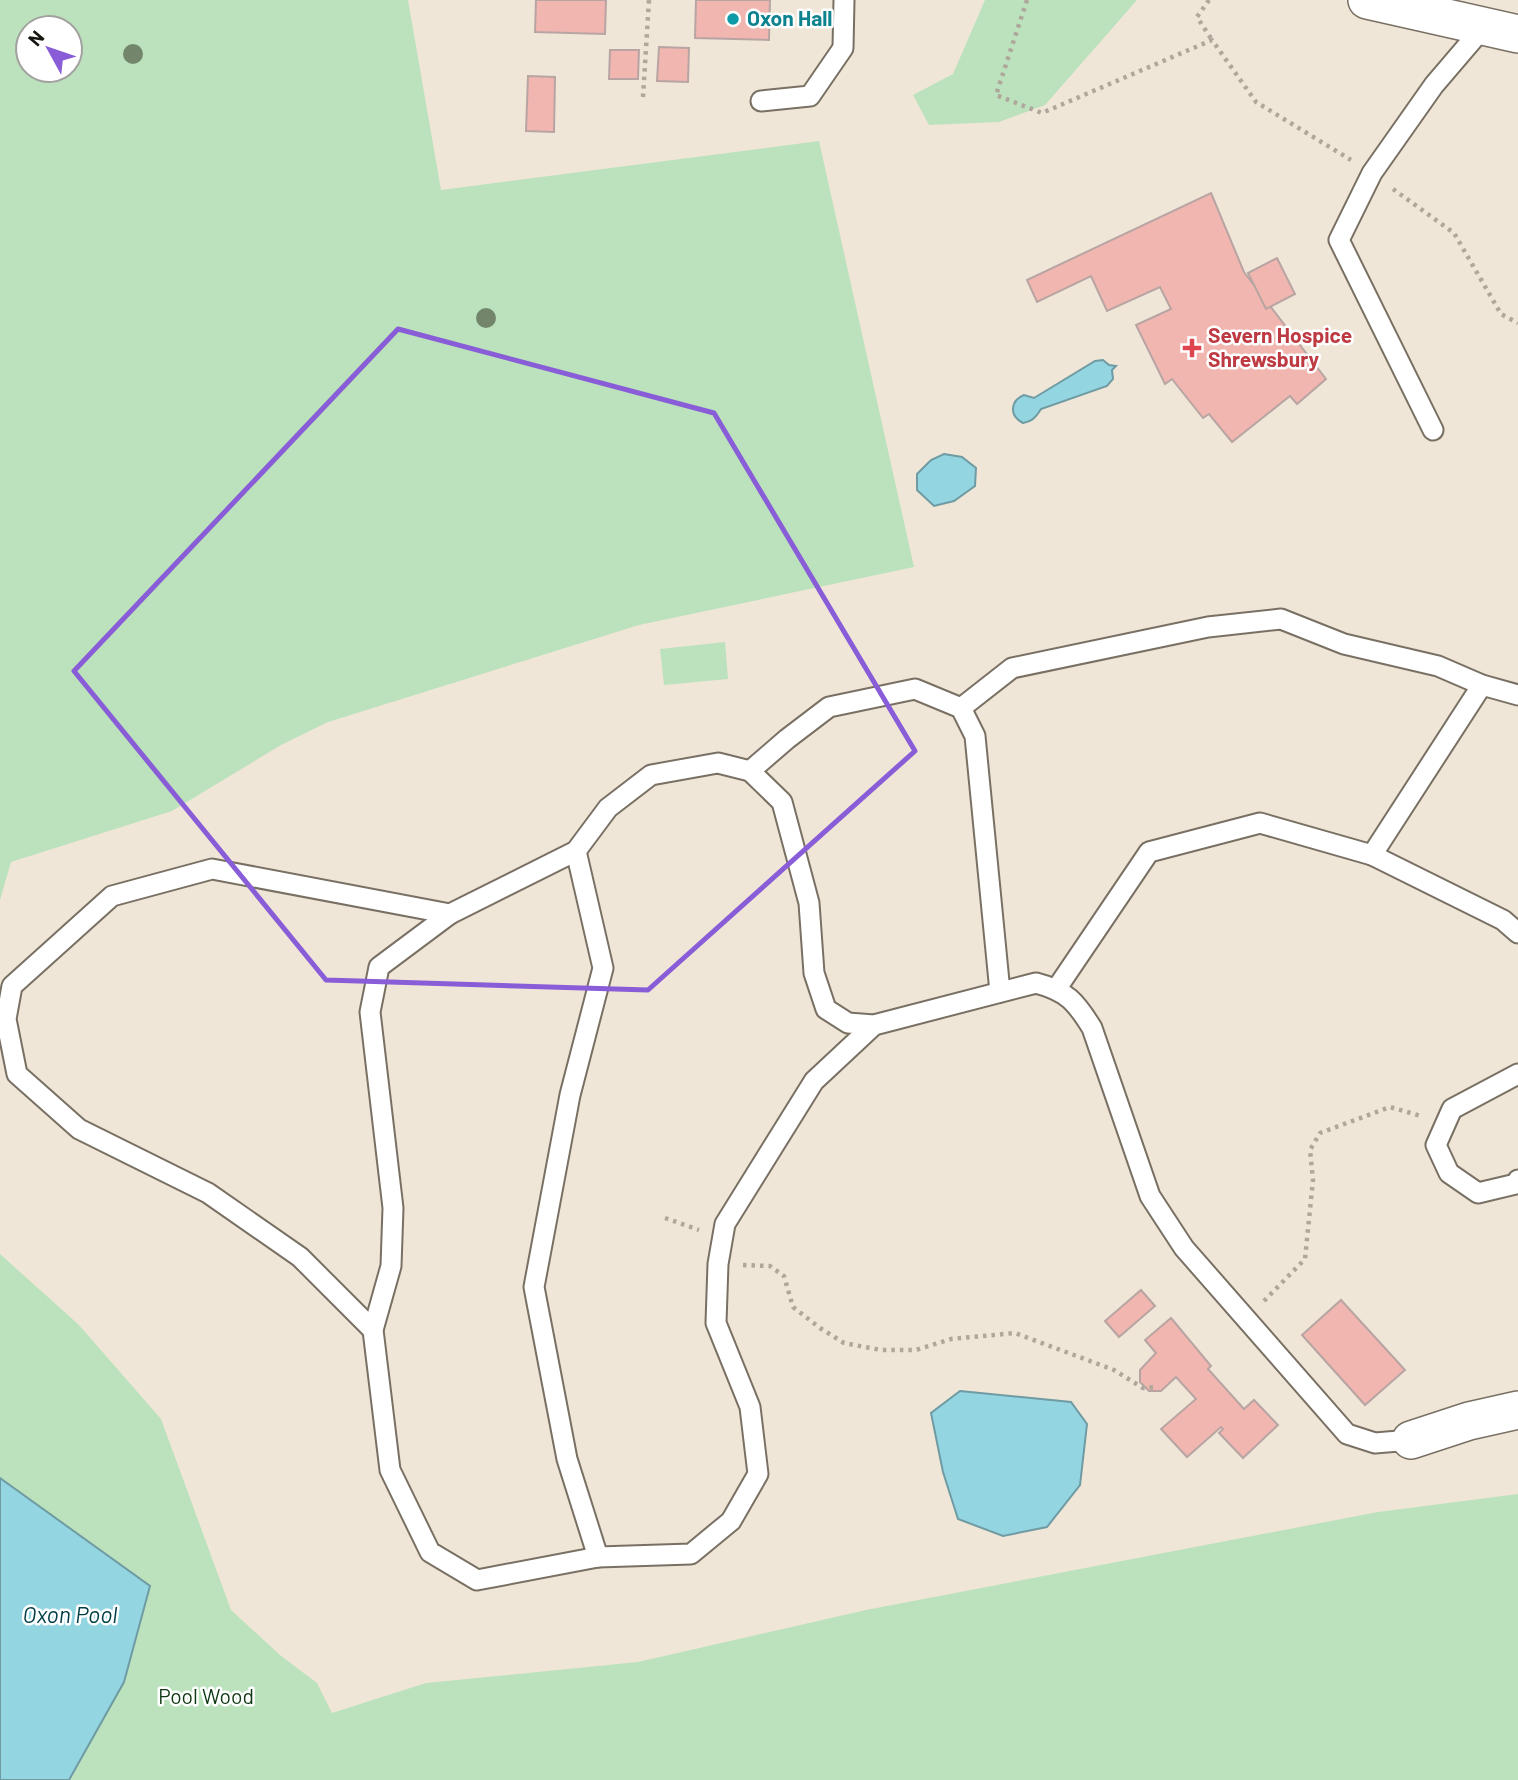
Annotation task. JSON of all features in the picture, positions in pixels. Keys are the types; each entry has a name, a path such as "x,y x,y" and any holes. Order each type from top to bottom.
{"street":[{"path":"1367,0 1518,34"},
{"path":"1411,1440 1469,1421 1518,1410"}],"lane":[{"path":"761,101 810,96 843,48 844,0"},
{"path":"1433,430 1339,240 1372,173 1434,85 1475,37 1481,26"},
{"path":"961,708 1012,668 1208,627 1281,619 1345,644 1438,666 1482,685 1518,695"},
{"path":"1372,855 1482,685"},
{"path":"750,771 828,707 915,689 961,708 975,736 1000,992"},
{"path":"874,1025 814,1081 725,1224 718,1264 716,1323 750,1407 758,1474 731,1521 691,1554 598,1557 477,1580 430,1552 390,1470 373,1330 391,1266 393,1208 370,1012 379,967 450,914 576,851 608,808 651,775 718,762 750,771 782,802 809,903 814,973 826,1009 848,1023 874,1025 1036,983 1057,988 1078,1004 1092,1028 1150,1196 1184,1248 1347,1434 1375,1443 1411,1440"},
{"path":"1057,988 1149,852 1260,823 1372,855 1503,920 1518,933"},
{"path":"576,851 603,968 570,1095 534,1287 567,1459 598,1557"},
{"path":"373,1330 300,1257 208,1193 79,1129 16,1074 6,1019 12,986 112,896 212,869 450,914"},
{"path":"1518,1074 1452,1109 1436,1145 1449,1173 1478,1193 1516,1184 1518,1180"}],"path":[{"path":"643,97 649,0"},
{"path":"1027,0 996,95 1042,113 1212,40"},
{"path":"1209,0 1197,17 1256,102 1372,173 1454,233 1501,314 1518,323"},
{"path":"1246,1319 1305,1259 1313,1180 1310,1150 1320,1133 1390,1107 1424,1117 1444,1128"},
{"path":"665,1218 723,1239"},
{"path":"718,1264 770,1266 784,1276 793,1307 844,1343 881,1350 916,1350 951,1339 1015,1333 1114,1370 1143,1388 1156,1387"}],"highlighted area":[{"path":"398,329 714,413 915,751 648,990 326,980 74,671"}],"green space":[{"path":"0,0 408,0 441,190 819,141 914,567 639,625 328,722 281,745 172,811 11,862 0,900"},
{"path":"985,0 1137,0 1045,105 999,122 929,125 913,95 953,74"},
{"path":"725,642 728,679 664,685 660,649"},
{"name":"Pool Wood","path":"0,1254 79,1325 161,1419 231,1610 280,1655 317,1683 332,1713 426,1683 638,1662 866,1610 1378,1512 1518,1494 1518,1780 69,1780 124,1682 150,1587 0,1478"}],"water":[{"path":"1103,360 1116,366 1112,370 1113,379 1107,386 1041,409 1034,418 1026,422 1023,423 1015,417 1013,409 1019,398 1024,395 1034,398 1095,361"},
{"path":"944,454 962,457 976,468 975,486 954,501 934,506 917,490 917,474 931,460"},
{"path":"960,1391 1071,1402 1087,1424 1080,1485 1047,1527 1003,1536 958,1519 943,1472 931,1413"},
{"name":"Oxon Pool","path":"0,1478 150,1586 124,1682 69,1780 0,1780"}],"building":[{"path":"536,0 606,0 605,34 535,32"},
{"name":"Oxon Hall","path":"696,0 770,0 769,40 695,38"},
{"path":"659,47 689,48 688,82 657,81"},
{"path":"610,50 639,50 638,79 609,79"},
{"path":"528,76 555,77 554,132 526,131"},
{"path":"1211,193 1244,272 1326,379 1297,404 1290,396 1232,442 1209,414 1203,418 1172,379 1165,384 1136,325 1171,309 1160,287 1107,311 1091,276 1037,302 1027,280"},
{"path":"1277,258 1295,294 1266,309 1248,273"},
{"path":"1141,1290 1155,1306 1119,1337 1105,1321"},
{"path":"1341,1300 1405,1370 1365,1405 1302,1335"},
{"path":"1171,1318 1211,1366 1208,1369 1244,1409 1254,1400 1278,1425 1243,1458 1219,1433 1223,1429 1221,1427 1187,1457 1161,1429 1196,1399 1176,1377 1161,1391 1149,1391 1140,1382 1140,1370 1156,1353 1145,1340"}],"place":[{"name":"Oxon Hall","path":"733,19"},
{"name":"Severn Hospice Shrewsbury","path":"1192,348"}]}
